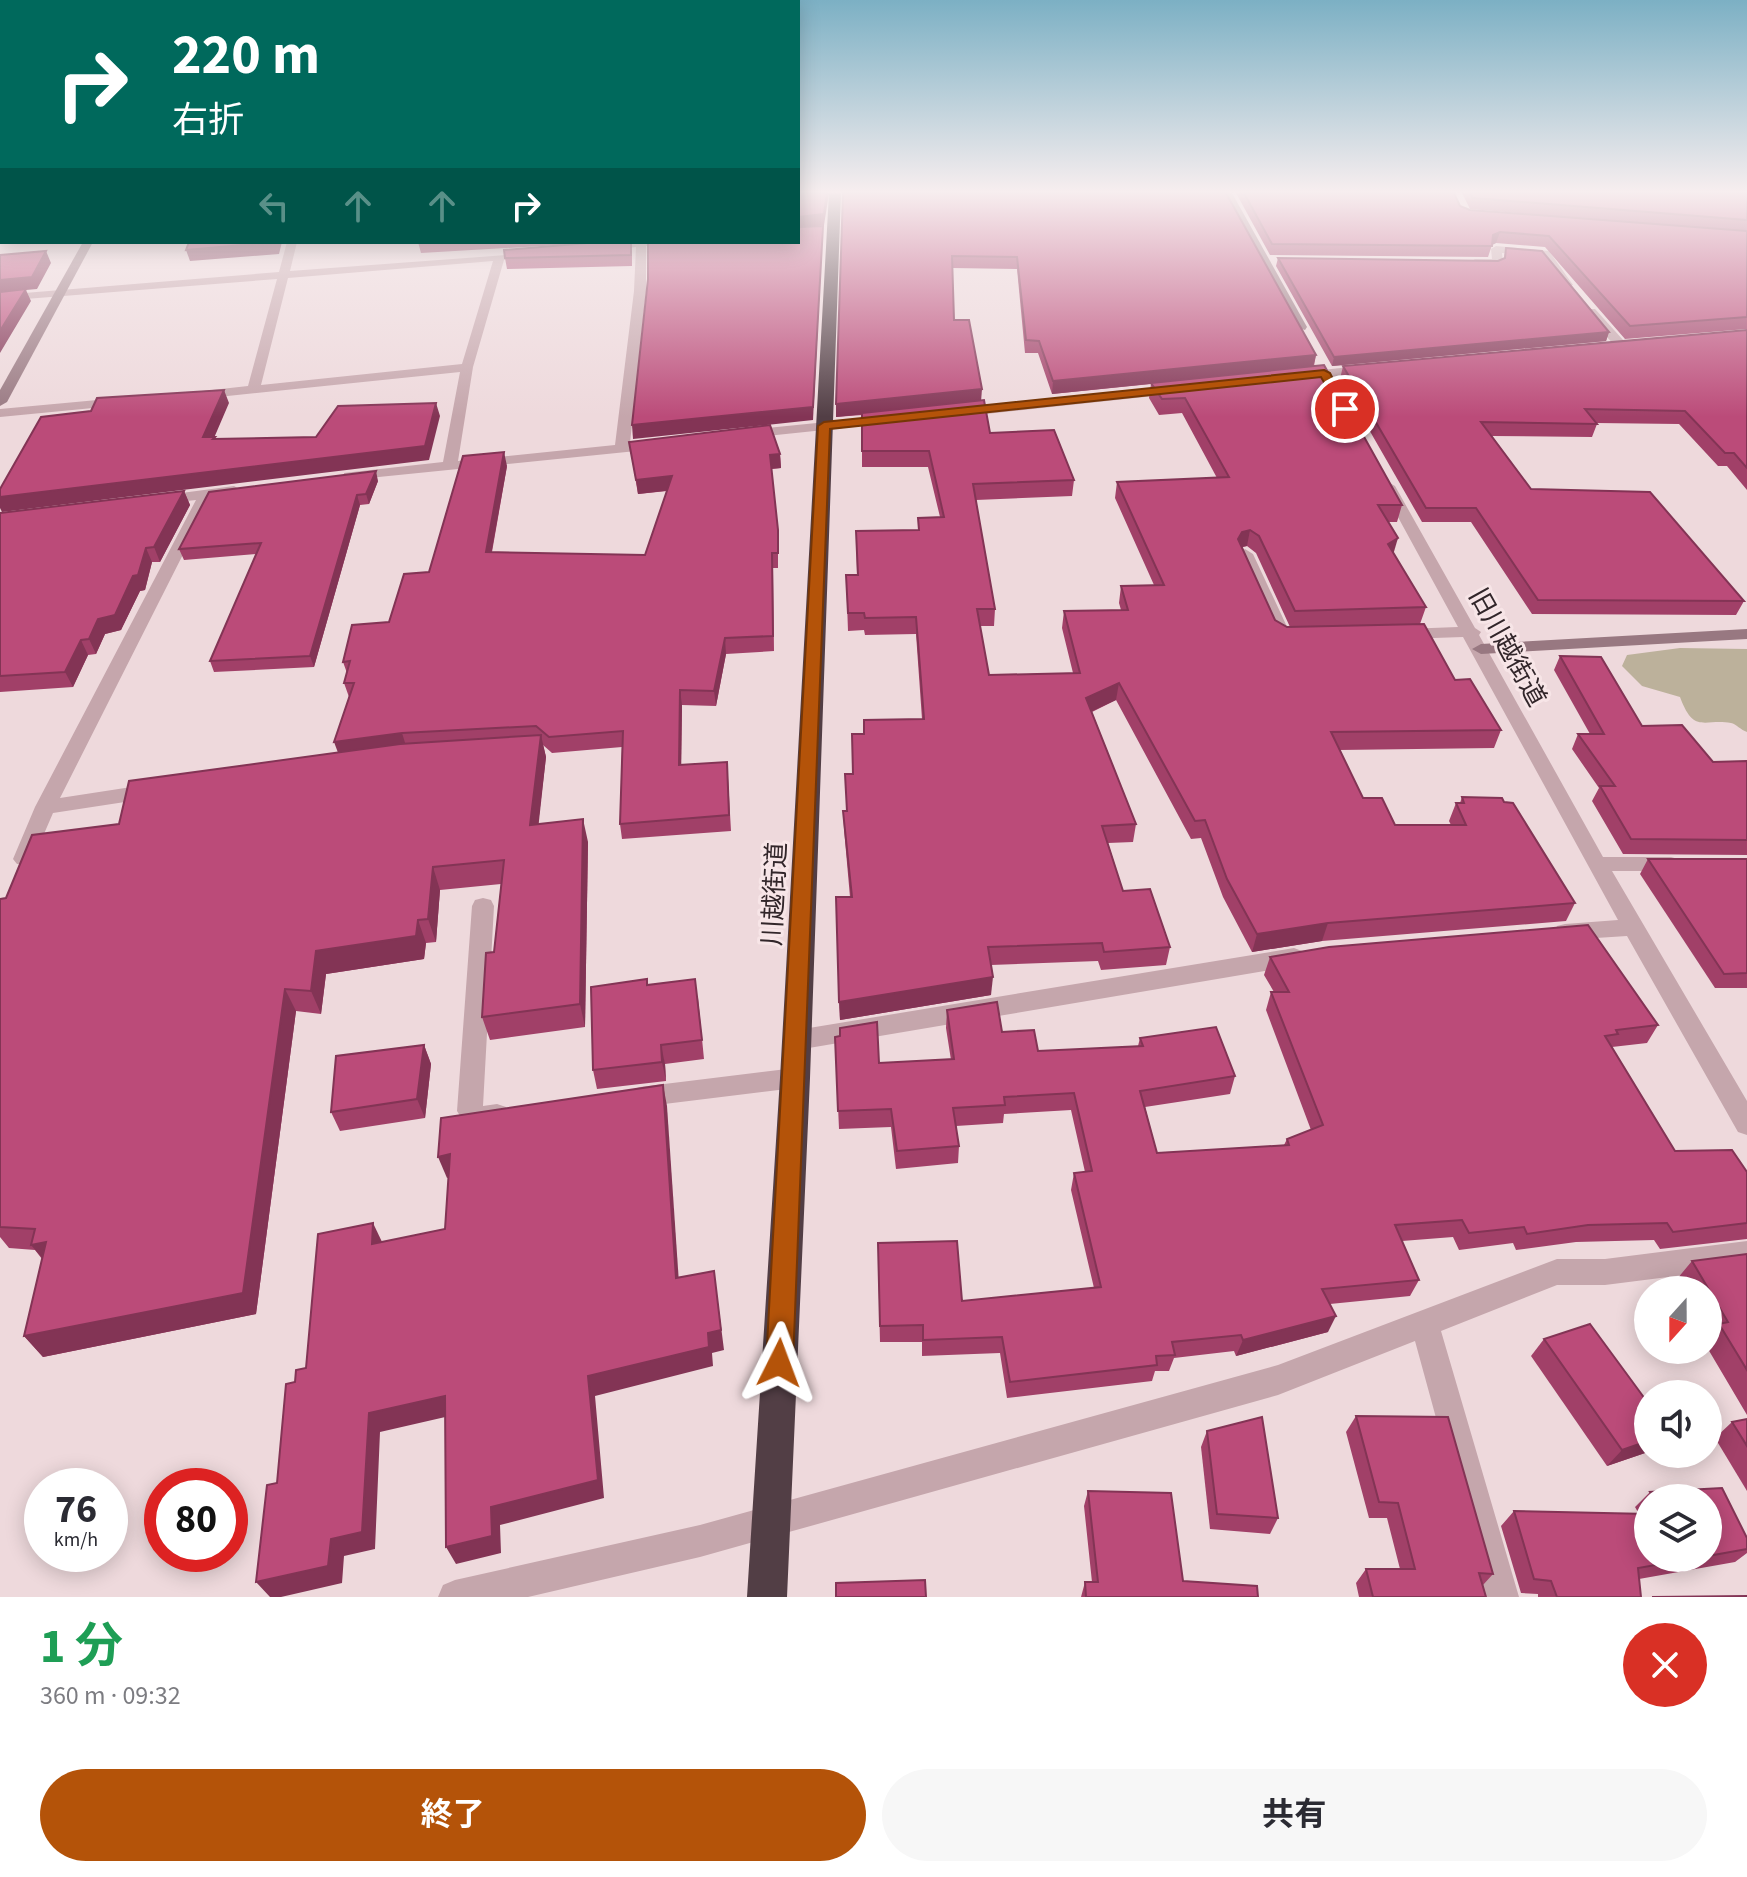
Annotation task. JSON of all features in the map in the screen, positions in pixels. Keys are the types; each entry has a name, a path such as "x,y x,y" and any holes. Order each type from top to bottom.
{"highway":[{"name":"川越街道","path":"767,1597 797,1040 824,426 826,268"}],"street":[{"path":"0,402 73,268"},
{"path":"253,390 286,268"},
{"path":"0,298 379,268"},
{"path":"450,465 467,367 496,268"},
{"path":"622,448 640,268"},
{"path":"1270,268 1304,333"},
{"path":"1556,268 1576,295"},
{"path":"1585,306 1620,344"},
{"path":"1604,346 1635,343"},
{"path":"183,396 467,367"},
{"path":"1294,377 1322,368 1388,367"},
{"path":"1322,368 1337,396"},
{"path":"940,414 1188,389"},
{"path":"0,413 137,401"},
{"path":"731,436 909,417"},
{"path":"337,477 669,443"},
{"name":"旧川越街道","path":"1382,473 1632,927 1747,1124"},
{"path":"142,502 250,488"},
{"path":"17,878 45,807 206,494"},
{"path":"1245,554 1283,636 1314,635"},
{"path":"1393,634 1476,641 1747,634"},
{"path":"45,807 170,789"},
{"path":"1597,864 1687,864"},
{"path":"483,906 470,1111 480,1117 527,1111"},
{"path":"1540,934 1632,927"},
{"path":"797,1040 1322,953"},
{"path":"622,1099 795,1078"},
{"path":"455,1597 770,1521 1278,1380 1425,1326 1557,1272 1605,1272 1747,1254"},
{"path":"1425,1326 1502,1597"}],"shaded area":[{"path":"1680,648 1747,649 1747,732 1731,723 1695,721 1680,697 1642,686 1622,666 1627,655"}],"building":[{"path":"0,268 37,268 32,277 0,280"},
{"path":"648,268 821,268 813,407 632,425"},
{"path":"841,268 952,268 954,320 969,320 982,389 836,404"},
{"path":"1018,268 1267,268 1316,355 1053,381 1039,341 1026,340"},
{"path":"1283,268 1556,268 1609,332 1334,357"},
{"path":"1577,268 1747,268 1747,317 1630,326"},
{"path":"26,289 0,331 0,292"},
{"path":"1747,330 1747,468 1734,453 1725,453 1685,411 1585,409 1597,424 1481,422 1531,489 1650,492 1744,601 1538,600 1476,508 1426,508 1343,366"},
{"path":"1324,365 1402,505 1378,505 1398,538 1388,544 1426,607 1295,611 1259,536 1250,530 1242,532 1238,539 1275,620 1287,627 1424,624 1455,680 1470,679 1501,730 1331,732 1363,798 1382,798 1395,825 1466,825 1456,803 1464,803 1462,797 1502,798 1504,802 1513,803 1575,903 1328,923 1257,934 1227,879 1205,820 1195,821 1119,683 1086,698 1136,824 1102,826 1123,891 1150,889 1170,947 1104,952 1102,943 988,947 993,977 839,1002 836,897 852,897 843,811 847,811 845,774 853,774 852,734 864,734 864,720 924,719 916,617 865,618 864,613 848,613 846,575 858,575 856,531 919,530 918,518 944,517 929,451 862,451 862,413 984,400 990,433 1054,430 1074,480 973,484 995,609 977,609 989,675 1080,673 1064,611 1128,610 1121,586 1164,585 1117,482 1229,477 1185,398 1162,399 1151,383"},
{"path":"224,390 203,437 316,437 338,406 436,403 425,446 0,497 0,489 41,417 91,411 97,398"},
{"path":"770,425 780,454 770,455 778,530 778,553 772,553 773,636 725,638 714,691 680,690 679,765 727,762 729,815 620,824 623,731 549,737 536,726 402,733 334,742 354,683 344,683 350,661 343,662 352,625 389,622 404,574 429,572 463,456 504,452 486,552 645,555 672,476 636,480 629,442"},
{"path":"376,471 366,494 357,495 310,656 210,661 261,543 179,549 209,492"},
{"path":"184,491 154,547 146,548 138,575 133,576 115,615 98,619 89,639 81,640 65,672 0,676 0,513"},
{"path":"1560,656 1601,657 1642,726 1682,725 1713,762 1747,761 1747,840 1631,839 1600,786 1615,786 1578,734 1604,734"},
{"path":"541,735 530,825 583,819 580,1004 482,1017 486,953 494,952 504,860 433,867 428,919 418,920 416,936 316,951 311,991 285,989 243,1293 24,1336 46,1242 31,1245 35,1229 0,1227 0,899 6,898 32,835 119,824 129,781 400,744"},
{"path":"1648,859 1747,859 1747,973 1724,974"},
{"path":"1588,925 1658,1025 1616,1030 1618,1034 1605,1036 1675,1151 1732,1150 1747,1172 1747,1223 1673,1232 1667,1223 1588,1225 1527,1234 1524,1227 1469,1233 1462,1220 1395,1225 1419,1280 1322,1289 1336,1316 1243,1340 1241,1335 1172,1342 1175,1355 1156,1356 1157,1365 1010,1382 1002,1337 923,1340 923,1325 880,1326 878,1243 957,1241 962,1301 1101,1287 1074,1173 1092,1171 1074,1093 1004,1097 1005,1105 953,1108 959,1146 897,1151 891,1109 838,1111 835,1037 840,1036 840,1028 877,1022 879,1063 954,1059 947,1010 997,1002 1002,1032 1034,1030 1038,1051 1143,1046 1140,1038 1216,1027 1235,1076 1140,1091 1157,1153 1289,1145 1287,1139 1323,1125 1271,992 1289,992 1270,957 1329,947"},
{"path":"647,979 647,985 695,979 702,1040 661,1045 662,1062 593,1070 591,987"},
{"path":"424,1045 417,1099 331,1112 336,1056"},
{"path":"663,1085 676,1278 714,1271 721,1330 708,1333 709,1347 588,1376 598,1480 491,1507 492,1536 446,1547 445,1396 369,1413 362,1532 331,1539 328,1566 256,1582 267,1485 277,1483 286,1384 295,1382 296,1370 306,1368 318,1234 373,1223 372,1244 445,1229 450,1154 438,1157 441,1118"},
{"path":"1747,1254 1747,1370 1722,1329 1722,1323 1728,1322 1722,1312 1722,1276 1701,1276 1692,1261"},
{"path":"1590,1324 1634,1384 1634,1446 1622,1450 1544,1339"},
{"path":"1356,1416 1448,1417 1493,1574 1479,1573 1486,1597 1373,1597 1366,1569 1415,1569 1398,1503 1379,1502"},
{"path":"1262,1417 1278,1518 1217,1514 1207,1431"},
{"path":"1747,1419 1747,1446 1732,1422"},
{"path":"1722,1488 1747,1538 1747,1549 1722,1553"},
{"path":"1088,1491 1171,1493 1183,1581 1257,1586 1258,1597 1086,1597 1085,1582 1098,1582"},
{"path":"1514,1511 1634,1514 1634,1572 1638,1572 1641,1597 1557,1597 1551,1581 1534,1579"},
{"path":"925,1580 926,1597 836,1597 836,1583"},
{"path":"1747,1596 1747,1597 1652,1597"}],"route":[{"path":"779,1363 824,426 1324,373 1345,409"}]}
